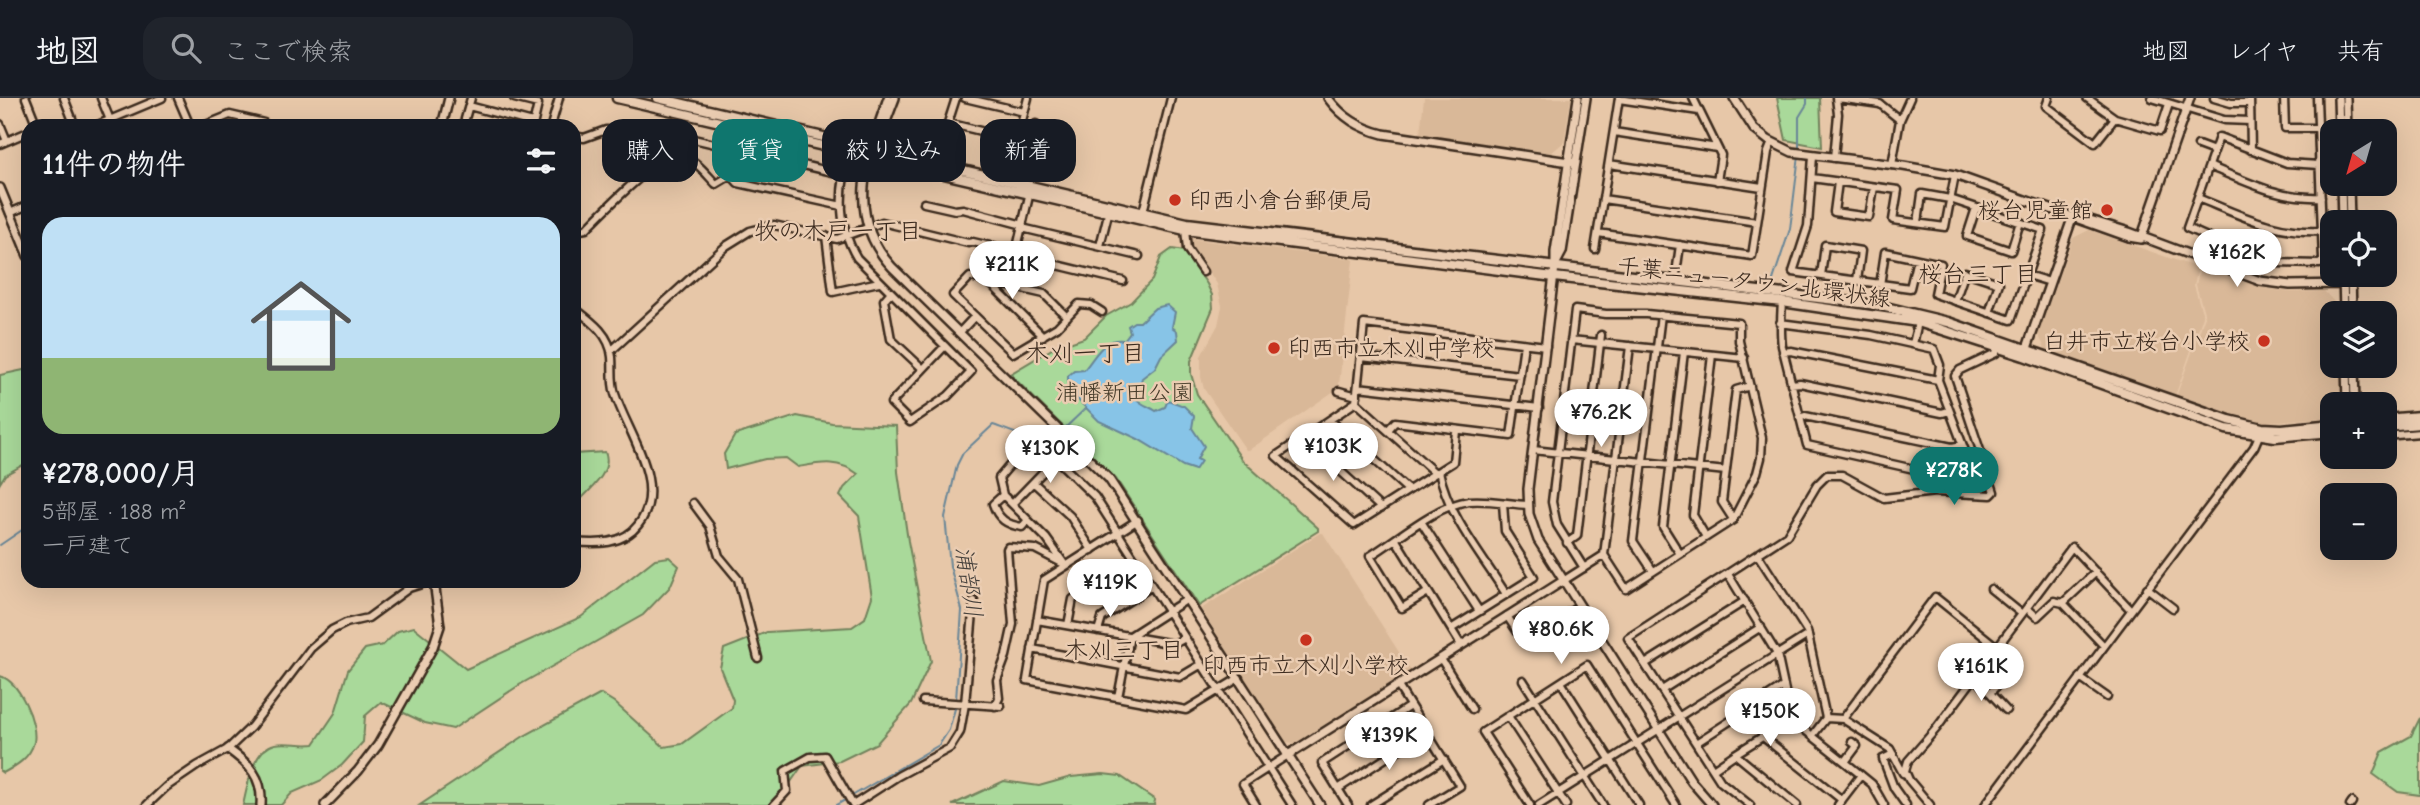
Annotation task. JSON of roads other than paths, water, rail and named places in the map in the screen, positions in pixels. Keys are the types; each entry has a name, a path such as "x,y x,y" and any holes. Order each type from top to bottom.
{"main road":[{"path":"617,98 712,121"},
{"path":"658,98 822,139"},
{"path":"966,175 1186,230"},
{"path":"966,178 1108,214 1141,218"},
{"name":"千葉ニュータウン北環状線","path":"1186,230 1197,228 1366,249 1554,277 1782,302 1917,323 1998,348 2025,352"},
{"name":"千葉ニュータウン北環状線","path":"1366,249 1555,265 1877,306 1948,322 2226,429 2287,437 2320,433"},
{"path":"2397,418 2420,416"},
{"path":"2397,426 2420,424"},
{"name":"千葉ニュータウン北環状線","path":"2261,432 2320,425"}],"street":[{"path":"26,98 34,119"},
{"path":"64,98 72,119"},
{"path":"101,98 110,119"},
{"path":"139,98 142,106"},
{"path":"112,119 162,98"},
{"path":"178,98 187,119"},
{"path":"444,119 449,98"},
{"path":"465,119 471,98"},
{"path":"514,98 538,104 534,119"},
{"path":"553,119 559,98"},
{"path":"882,119 888,98"},
{"path":"886,119 895,98"},
{"path":"956,98 948,123 980,131"},
{"path":"964,98 1024,112"},
{"path":"1022,119 1028,98"},
{"path":"1141,218 1171,98"},
{"path":"1328,98 1356,125 1377,133 1572,163"},
{"path":"1572,163 1578,98"},
{"path":"1586,98 1555,252 1528,505 1535,534 1563,581 1692,782 1712,805"},
{"path":"1693,98 1721,155 1717,181"},
{"path":"1734,98 1754,129 1793,152 1955,175 2260,281 2290,285 2320,284"},
{"path":"1834,158 1837,98 1868,100 1880,104 1900,120"},
{"path":"1892,164 1900,120 1910,98"},
{"path":"2049,98 2046,106 2095,143 2115,118"},
{"path":"2087,98 2115,118 2160,131 2169,104"},
{"path":"2152,98 2224,120 2250,121"},
{"path":"2141,239 2190,98"},
{"path":"2214,98 2231,103 2250,101 2251,150"},
{"path":"2284,98 2285,128 2317,128"},
{"path":"2317,98 2321,210"},
{"path":"2338,98 2339,119"},
{"path":"2346,98 2347,119"},
{"path":"1595,250 1619,99 1699,111"},
{"path":"469,106 515,119"},
{"path":"220,119 230,115 249,119"},
{"path":"0,124 4,143 21,135"},
{"path":"581,137 606,130 660,131 712,144"},
{"path":"1614,132 1717,148"},
{"path":"2319,165 2287,163 2219,137 2187,228 2248,256 2298,265 2320,264"},
{"path":"1598,233 1752,256 1772,142"},
{"path":"2198,145 2214,151"},
{"path":"581,230 586,229 624,190 666,157 683,155 712,179"},
{"path":"1813,156 1808,226 1793,272 1910,288 1917,259"},
{"path":"1609,164 1762,187"},
{"path":"2209,166 2290,197 2321,197"},
{"path":"808,167 847,176 842,206 847,235 857,258 879,282 945,346 971,372 948,396 910,422 891,403 945,346"},
{"path":"1812,178 1898,190 1894,220 1945,227 1955,175"},
{"path":"737,182 842,206"},
{"path":"866,182 863,197 882,255 1109,478 1320,805"},
{"path":"1838,182 1834,212 1869,217 1874,187"},
{"path":"0,188 21,239"},
{"path":"1877,306 1885,252 1941,264 1935,295 2011,320 2043,230 1950,199 1922,194 1918,223"},
{"path":"1016,253 1029,196"},
{"path":"2198,198 2284,230 2320,231"},
{"path":"1603,199 1757,222"},
{"path":"924,202 955,210 963,209 1022,227 1139,256"},
{"path":"10,213 21,208"},
{"path":"1976,208 1967,236 2011,251 2020,222"},
{"path":"1100,246 1108,214"},
{"path":"2025,352 2073,216"},
{"path":"611,351 726,246 750,231 774,225 837,239 882,222 1123,281"},
{"path":"1186,230 1187,250 1203,272"},
{"path":"826,236 833,292 879,282"},
{"path":"1675,281 1680,245"},
{"path":"1821,276 1825,246 1849,249 1861,251 1857,281"},
{"path":"1955,301 1965,272 1999,283 1989,313"},
{"path":"2027,275 2050,282"},
{"path":"1067,317 1044,295 970,277 953,295 1013,353 1043,336 1067,317 1079,304 1091,305 1102,313"},
{"path":"988,281 1043,336"},
{"path":"890,293 884,300 891,339 923,369"},
{"path":"1780,323 1871,335 1934,349 1941,369 1938,380 1972,477 1945,476 1807,445 1783,352 1780,323 1782,302"},
{"path":"1584,568 1557,525 1552,509 1575,310 1739,323 1740,341 1761,431 1762,451 1757,472 1733,519 1626,589 1604,555 1630,346"},
{"path":"581,314 603,333 611,351 611,377 615,394 650,484 648,507 638,526 623,538 599,544 581,543"},
{"path":"1653,571 1633,541 1661,315"},
{"path":"960,332 975,316"},
{"path":"1913,344 1917,323"},
{"path":"1456,430 1453,462 1354,525 1276,456 1356,399 1364,324 1546,346"},
{"path":"1567,542 1577,536 1601,335"},
{"path":"1571,340 1744,358"},
{"path":"1388,430 1395,422 1511,436 1524,344"},
{"path":"1750,805 1721,782 1628,638 1787,535 1816,485 1827,475 1842,475 1884,498 1935,492 1991,495 1994,492 1955,376 1959,370 1996,353 1998,348"},
{"path":"1783,352 1791,351 1938,380"},
{"path":"1680,554 1663,527 1684,352"},
{"path":"1706,537 1693,515 1712,355"},
{"path":"1361,357 1520,375"},
{"path":"1791,384 1800,383 1942,413 1950,411"},
{"path":"1733,519 1722,502 1736,390 1751,386"},
{"path":"1357,387 1539,408"},
{"path":"1339,391 1356,399 1437,472 1450,506 1506,594"},
{"path":"1800,418 1805,416 1952,447 1962,445"},
{"path":"1330,420 1408,490"},
{"path":"1985,805 2261,432"},
{"path":"2397,435 2420,433"},
{"path":"1303,438 1381,508"},
{"path":"1013,504 1067,447"},
{"path":"1533,450 1726,471"},
{"path":"1048,468 1034,456 1010,465 999,478 1003,495 1046,538 1065,565"},
{"path":"1057,460 1095,497 1292,805"},
{"path":"1034,482 1070,516 1092,550"},
{"path":"1003,495 992,504 996,515 1009,525 1022,527 1028,520"},
{"path":"1429,592 1402,608 1370,556 1450,506 1472,501 1528,505"},
{"path":"693,503 710,526 719,555 738,579 758,658"},
{"path":"1451,629 1534,577 1505,531 1503,503"},
{"path":"1138,520 1044,580 1027,680 1186,710 1239,678"},
{"path":"1422,523 1479,611"},
{"path":"1396,540 1461,645"},
{"path":"1930,805 1909,780 1905,766 2072,547 2131,610"},
{"path":"923,701 998,706 997,680 1013,624 1007,549 1035,549 1065,565"},
{"path":"1256,805 1243,784 1604,555"},
{"path":"1758,555 1808,635 1826,718"},
{"path":"1068,625 1073,599 1135,559"},
{"path":"2063,603 2095,572"},
{"path":"1728,574 1777,653 1791,719 1872,784 1884,805"},
{"path":"1098,631 1102,618 1152,586"},
{"path":"2147,587 2173,608"},
{"path":"147,805 166,787 228,749 273,701 311,648 332,630 346,623 368,618 412,588"},
{"path":"325,805 358,771 378,745 433,647 440,626 434,588"},
{"path":"1991,589 2022,614"},
{"path":"1843,719 1936,597 1997,647"},
{"path":"774,805 787,791 785,771 810,757 825,756 853,805 898,776 950,748 961,732 974,601"},
{"path":"1645,664 1745,601"},
{"path":"2027,608 2037,617 2054,601 2063,603 2104,646"},
{"path":"1118,697 1129,636 1183,602"},
{"path":"1507,616 1523,640 1580,606"},
{"path":"1037,620 1174,644 1185,638"},
{"path":"1662,690 1761,627"},
{"path":"1539,805 1808,635"},
{"path":"1032,649 1180,677 1202,664"},
{"path":"1990,693 2008,673 1992,654"},
{"path":"1441,659 1472,709"},
{"path":"1530,805 1483,732 1587,666 1676,805"},
{"path":"1975,677 2006,710"},
{"path":"2080,678 2107,697"},
{"path":"1522,680 1603,805"},
{"path":"1561,682 1639,805"},
{"path":"1398,686 1460,786 1431,804"},
{"path":"1696,743 1784,686"},
{"path":"1348,805 1322,763 1410,706"},
{"path":"1508,716 1566,805"},
{"path":"1826,718 1843,719 1880,741 1894,754 1908,786 1919,793"},
{"path":"1812,735 1826,718"},
{"path":"1713,769 1791,719"},
{"path":"1338,789 1426,732"},
{"path":"1763,737 1840,802 1861,775"},
{"path":"1846,762 1857,746 1852,742"},
{"path":"228,749 250,766 260,781 261,805"},
{"path":"1735,754 1797,805"},
{"path":"1894,754 1883,759 1894,788 1906,805"},
{"path":"1371,805 1444,759"}],"water":[{"path":"1167,305 1175,312 1172,327 1177,331 1178,340 1161,356 1155,368 1142,378 1136,398 1156,411 1165,407 1168,400 1184,406 1194,416 1192,428 1204,446 1197,459 1201,461 1195,470 1099,421 1073,395 1068,386 1068,376 1074,371 1084,370 1105,344 1124,340 1130,332 1128,326 1140,322 1155,308"}],"waterway":[{"path":"1799,149 1799,117 1807,104 1807,98"},
{"path":"1770,289 1790,229 1799,155"},
{"name":"浦部川","path":"1064,429 1086,408"},
{"name":"浦部川","path":"956,700 962,610 950,566 945,517 957,465 963,453 993,425 1036,439 1053,437 1060,432"},
{"path":"0,545 21,531"},
{"name":"浦部川","path":"852,796 939,745 949,730 956,705"},
{"name":"浦部川","path":"836,805 847,799"}],"place":[{"name":"印西小倉台郵便局","path":"1175,200"},
{"name":"桜台児童館","path":"2107,210"},
{"name":"白井市立桜台小学校","path":"2264,341"},
{"name":"印西市立木刈中学校","path":"1274,348"},
{"name":"印西市立木刈小学校","path":"1306,640"}],"district":[{"name":"牧の木戸一丁目","path":"838,231"},
{"name":"桜台三丁目","path":"1978,274"},
{"name":"木刈一丁目","path":"1085,353"},
{"name":"木刈三丁目","path":"1124,650"}],"park label":[{"name":"浦幡新田公園","path":"1125,392"}]}
